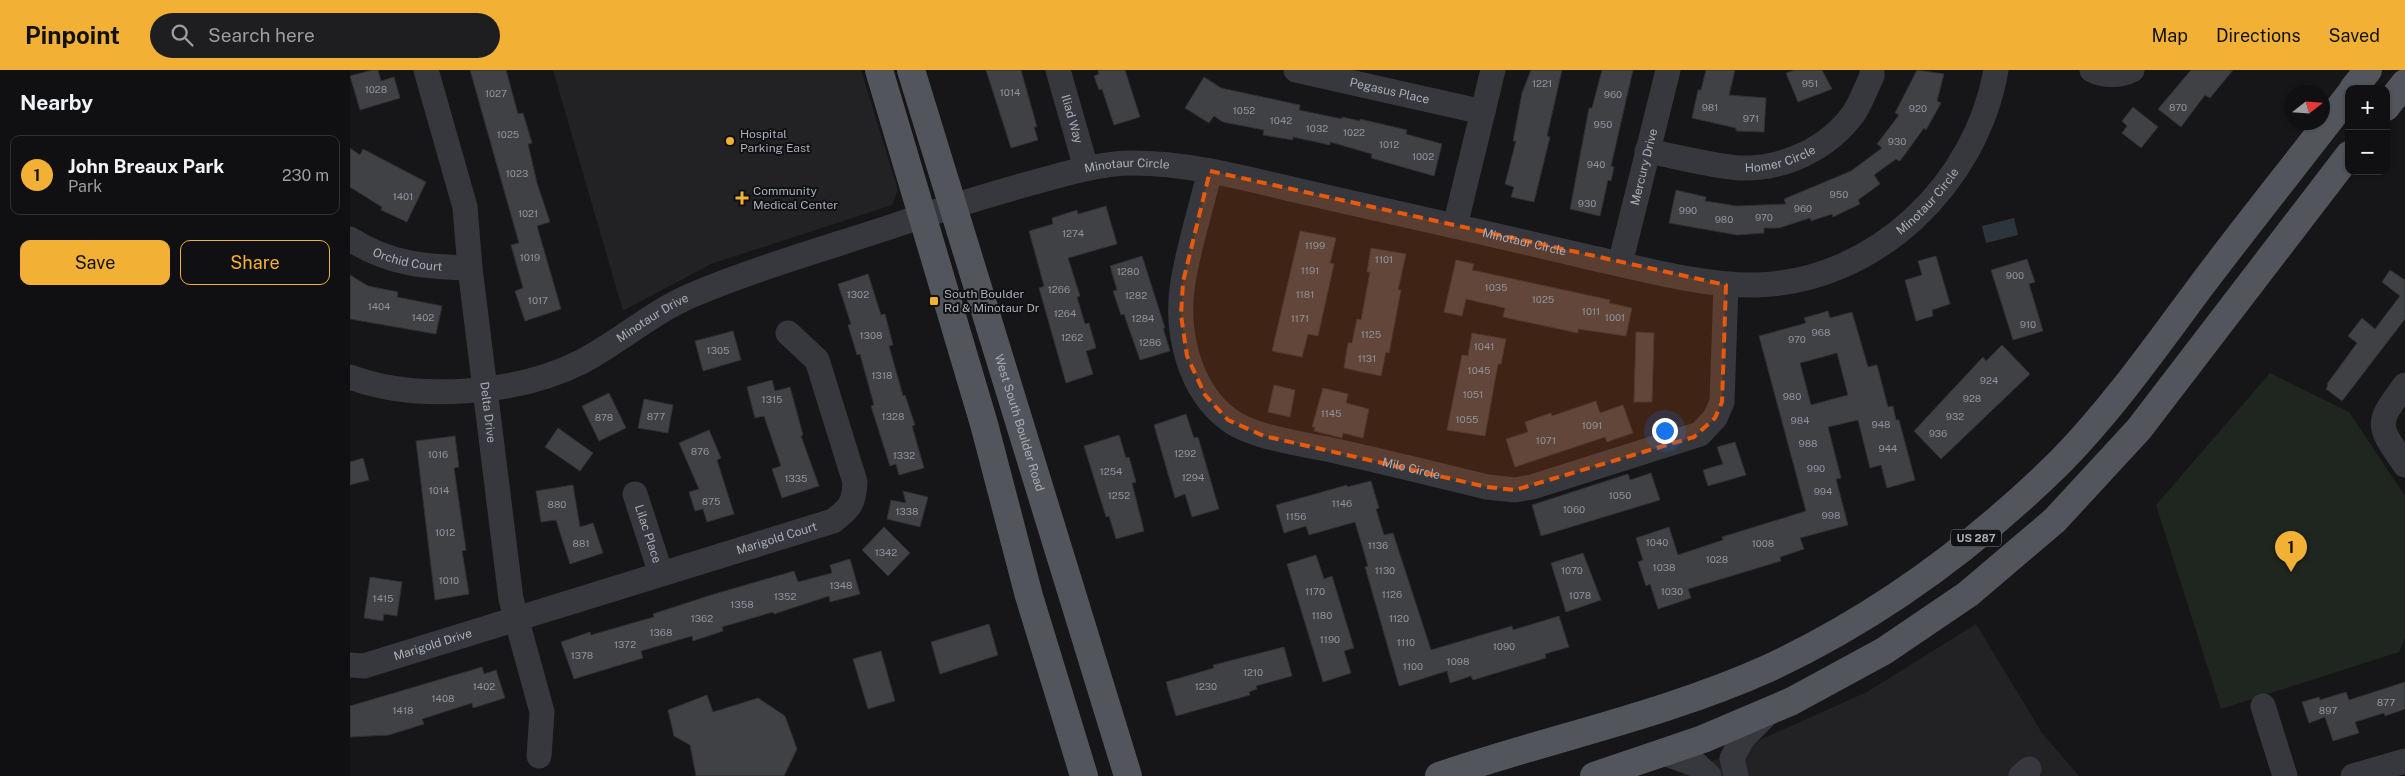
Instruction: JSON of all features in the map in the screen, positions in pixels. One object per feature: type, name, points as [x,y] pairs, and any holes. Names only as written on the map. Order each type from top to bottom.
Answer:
[{"type":"main road","points":[[880,70],[984,424],[1029,596],[1084,776]]},
{"type":"main road","name":"West South Boulder Road","points":[[911,70],[1128,776]]},
{"type":"main road","points":[[2356,85],[2368,70]]},
{"type":"main road","points":[[2390,102],[2405,83]]},
{"type":"main road","name":"US 287","points":[[1439,776],[1734,682],[1800,652],[1896,597],[1939,568],[2025,496],[2084,436],[2156,348],[2345,100]]},
{"type":"main road","name":"US 287","points":[[1594,776],[1664,753],[1770,711],[1884,651],[1968,594],[2055,520],[2139,429],[2345,160]]},
{"type":"street","name":"Delta Drive","points":[[426,70],[465,207],[470,268],[511,599],[542,712],[539,756]]},
{"type":"street","name":"Iliad Way","points":[[1058,70],[1086,168]]},
{"type":"street","name":"Pegasus Place","points":[[1296,70],[1338,81],[1483,112]]},
{"type":"street","points":[[1456,226],[1493,70]]},
{"type":"street","name":"Mercury Drive","points":[[1620,264],[1668,70]]},
{"type":"street","name":"Homer Circle","points":[[1647,151],[1740,168],[1773,166],[1805,155],[1832,136],[1854,113],[1872,76],[1872,70]]},
{"type":"street","name":"Minotaur Circle","points":[[952,205],[1086,168],[1131,163],[1210,171],[1620,264],[1726,284],[1764,284],[1814,276],[1849,263],[1893,238],[1931,203],[1960,165],[1979,128],[1992,92],[1996,70]]},
{"type":"street","points":[[2092,70],[2105,75],[2127,73],[2132,70]]},
{"type":"street","name":"Milo Circle","points":[[1210,171],[1183,282],[1181,315],[1187,356],[1192,372],[1205,395],[1228,420],[1264,436],[1487,487],[1515,490],[1532,487],[1700,434],[1715,418],[1722,402],[1726,284]]},
{"type":"street","name":"Minotaur Drive","points":[[350,377],[408,391],[445,392],[485,388],[543,378],[580,362],[685,298],[750,273],[952,205]]},
{"type":"street","name":"Orchid Court","points":[[350,239],[364,248],[394,260],[426,268],[470,268]]},
{"type":"street","name":"Marigold Court","points":[[516,620],[834,521],[846,511],[854,500],[855,482],[817,360],[788,333]]},
{"type":"street","points":[[2405,385],[2385,412],[2382,422],[2385,436],[2405,465]]},
{"type":"street","name":"Lilac Place","points":[[635,494],[661,574]]},
{"type":"street","name":"Marigold Drive","points":[[350,666],[364,666],[516,620]]},
{"type":"street","points":[[2263,706],[2285,776]]},
{"type":"street","points":[[1736,776],[1732,758],[1742,739],[1770,711]]},
{"type":"street","points":[[1664,753],[1697,765],[1709,776]]},
{"type":"street","points":[[2353,776],[2405,760]]},
{"type":"highlighted area","points":[[1210,171],[1726,285],[1722,402],[1715,418],[1694,437],[1515,490],[1487,487],[1264,436],[1228,420],[1205,395],[1187,356],[1181,315],[1183,282]]},
{"type":"shaded area","name":"Community Medical Center","points":[[553,70],[861,70],[898,190],[892,205],[711,264],[623,311]]},
{"type":"shaded area","points":[[2014,218],[2018,235],[1986,243],[1982,226]]},
{"type":"shaded area","points":[[2270,373],[2349,412],[2405,496],[2405,638],[2399,652],[2221,709],[2156,505]]},
{"type":"shaded area","points":[[1976,624],[2042,733],[2079,776],[1679,776],[1867,692]]},
{"type":"building","points":[[378,70],[381,81],[394,77],[400,98],[360,110],[350,76]]},
{"type":"building","points":[[470,70],[506,70],[518,114],[523,113],[532,143],[528,144],[537,183],[550,222],[537,226],[561,309],[525,321],[515,291],[523,288],[511,245],[519,243]]},
{"type":"building","points":[[986,70],[1021,70],[1037,127],[1034,127],[1038,140],[1011,148]]},
{"type":"building","points":[[1098,70],[1125,70],[1140,117],[1114,125],[1102,89],[1099,90],[1094,76],[1099,74]]},
{"type":"building","points":[[1531,70],[1562,70],[1547,136],[1550,137],[1534,202],[1511,197],[1514,187],[1505,184],[1516,141],[1513,141],[1522,93]]},
{"type":"building","points":[[1602,70],[1633,70],[1611,166],[1614,167],[1611,181],[1608,180],[1600,216],[1570,209],[1589,108],[1592,108]]},
{"type":"building","points":[[1706,70],[1735,70],[1729,95],[1766,98],[1764,132],[1736,131],[1736,128],[1692,118],[1698,90],[1701,90]]},
{"type":"building","points":[[1795,70],[1822,70],[1832,89],[1798,102],[1786,73]]},
{"type":"building","points":[[1917,70],[1944,74],[1937,101],[1941,103],[1926,130],[1924,128],[1900,161],[1896,159],[1874,175],[1880,184],[1858,200],[1860,204],[1833,217],[1832,214],[1811,221],[1810,218],[1779,228],[1764,228],[1764,233],[1737,235],[1669,223],[1676,190],[1706,197],[1705,201],[1737,206],[1786,204],[1784,199],[1851,171],[1882,148],[1877,144],[1899,115],[1895,113]]},
{"type":"building","points":[[2191,70],[2233,70],[2210,98],[2205,95],[2181,127],[2158,109]]},
{"type":"building","points":[[1204,77],[1221,88],[1300,105],[1299,110],[1342,119],[1342,117],[1360,121],[1360,119],[1407,130],[1406,134],[1442,144],[1434,176],[1371,158],[1372,154],[1330,142],[1330,145],[1293,137],[1293,140],[1263,135],[1264,130],[1223,122],[1214,116],[1209,123],[1185,108]]},
{"type":"building","points":[[2133,107],[2158,127],[2141,148],[2122,133],[2127,126],[2122,121]]},
{"type":"building","points":[[350,148],[360,155],[363,149],[426,182],[407,222],[381,210],[382,207],[350,187]]},
{"type":"building","points":[[1106,206],[1117,244],[1068,258],[1080,296],[1077,297],[1085,324],[1089,323],[1096,348],[1086,351],[1093,374],[1066,383],[1039,288],[1044,286],[1029,231],[1053,224],[1052,218],[1077,210],[1078,214]]},
{"type":"building","points":[[1300,231],[1336,238],[1330,263],[1334,264],[1318,336],[1308,334],[1302,357],[1272,351]]},
{"type":"building","points":[[1371,248],[1406,254],[1398,290],[1401,290],[1389,353],[1386,352],[1381,376],[1344,368],[1348,343],[1352,343],[1357,319],[1361,320],[1370,272],[1367,272]]},
{"type":"building","points":[[1142,256],[1165,328],[1163,328],[1170,351],[1140,360],[1124,314],[1121,315],[1113,291],[1117,290],[1110,266]]},
{"type":"building","points":[[1936,256],[1950,304],[1932,310],[1933,316],[1916,321],[1905,280],[1922,275],[1918,261]]},
{"type":"building","points":[[2027,259],[2035,282],[2029,284],[2043,331],[2013,340],[1991,270]]},
{"type":"building","points":[[1456,260],[1474,264],[1472,270],[1610,300],[1609,303],[1632,308],[1626,336],[1578,329],[1578,333],[1503,317],[1505,308],[1466,299],[1462,316],[1444,312]]},
{"type":"building","points":[[2390,270],[2405,280],[2405,319],[2342,401],[2326,389],[2327,384],[2357,343],[2348,336],[2362,318],[2375,329],[2400,296],[2382,282]]},
{"type":"building","points":[[868,274],[881,315],[885,314],[893,345],[889,346],[903,396],[905,395],[915,425],[912,426],[924,468],[899,475],[896,464],[890,466],[871,406],[874,405],[860,354],[857,355],[848,325],[851,324],[838,284]]},
{"type":"building","points":[[350,275],[368,286],[398,292],[397,297],[442,306],[436,334],[350,319]]},
{"type":"building","points":[[1828,311],[1830,318],[1852,312],[1868,367],[1877,365],[1888,407],[1893,406],[1896,420],[1899,420],[1915,480],[1887,488],[1881,465],[1870,468],[1858,420],[1828,427],[1841,478],[1836,479],[1848,525],[1800,538],[1804,549],[1780,557],[1781,561],[1688,589],[1691,598],[1658,609],[1650,584],[1646,586],[1638,562],[1643,560],[1636,538],[1669,527],[1678,555],[1723,540],[1722,537],[1806,511],[1759,336],[1806,323],[1804,318]],"holes":[[[1837,353],[1848,395],[1811,405],[1800,363]]]},
{"type":"building","points":[[733,331],[741,360],[703,371],[695,341]]},
{"type":"building","points":[[1636,332],[1654,333],[1652,402],[1634,402]]},
{"type":"building","points":[[1472,333],[1506,339],[1501,364],[1498,364],[1485,436],[1447,430],[1462,355],[1468,356]]},
{"type":"building","points":[[2002,345],[2030,374],[1941,459],[1914,431],[1983,357],[1986,361]]},
{"type":"building","points":[[772,380],[775,391],[790,387],[803,435],[801,436],[819,486],[782,498],[772,469],[781,466],[764,416],[755,418],[747,387]]},
{"type":"building","points":[[1274,385],[1295,390],[1290,417],[1268,412]]},
{"type":"building","points":[[1323,388],[1348,394],[1346,403],[1369,409],[1363,438],[1343,433],[1342,438],[1314,431],[1315,427],[1312,427]]},
{"type":"building","points":[[609,393],[626,428],[599,441],[582,406]]},
{"type":"building","points":[[644,399],[673,405],[668,433],[638,428]]},
{"type":"building","points":[[1596,401],[1600,413],[1623,405],[1633,433],[1607,442],[1605,437],[1515,467],[1506,439],[1528,432],[1525,422],[1551,413],[1552,416]]},
{"type":"building","points":[[1186,414],[1194,438],[1198,437],[1219,509],[1192,517],[1185,494],[1175,498],[1154,425]]},
{"type":"building","points":[[558,428],[593,453],[580,471],[545,447]]},
{"type":"building","points":[[709,430],[721,458],[717,460],[734,514],[707,522],[703,509],[695,511],[689,492],[699,489],[679,443]]},
{"type":"building","points":[[1119,435],[1126,458],[1129,457],[1136,482],[1132,483],[1144,531],[1116,539],[1109,516],[1106,517],[1084,446]]},
{"type":"building","points":[[455,436],[459,467],[454,468],[466,550],[462,551],[469,594],[435,600],[416,441]]},
{"type":"building","points":[[1735,442],[1746,475],[1708,486],[1703,470],[1723,464],[1717,447]]},
{"type":"building","points":[[363,458],[369,480],[350,485],[350,462]]},
{"type":"building","points":[[1651,473],[1660,500],[1541,536],[1532,505],[1628,474],[1630,480]]},
{"type":"building","points":[[1371,481],[1379,508],[1376,509],[1384,535],[1393,533],[1431,650],[1512,626],[1513,630],[1559,616],[1569,647],[1545,654],[1546,658],[1473,680],[1471,676],[1450,683],[1447,671],[1399,686],[1365,567],[1368,566],[1355,522],[1309,535],[1306,526],[1284,533],[1276,505],[1347,485],[1347,487]]},
{"type":"building","points":[[573,485],[580,527],[593,523],[603,553],[570,564],[556,520],[541,522],[536,491]]},
{"type":"building","points":[[903,491],[928,497],[920,527],[887,519],[891,500],[906,503]]},
{"type":"building","points":[[884,527],[910,553],[888,576],[862,550]]},
{"type":"building","points":[[1583,553],[1601,600],[1566,612],[1551,563]]},
{"type":"building","points":[[1316,555],[1324,579],[1332,576],[1354,648],[1344,651],[1351,673],[1323,682],[1287,564]]},
{"type":"building","points":[[850,559],[860,594],[830,602],[829,596],[774,614],[773,612],[722,627],[723,631],[693,641],[692,636],[641,651],[643,658],[574,679],[561,642],[590,632],[591,635],[654,617],[653,614],[794,571],[798,582],[832,573],[830,565]]},
{"type":"building","points":[[370,577],[402,582],[397,616],[384,614],[383,621],[364,618]]},
{"type":"building","points":[[989,624],[998,655],[940,674],[931,642]]},
{"type":"building","points":[[1284,647],[1292,676],[1256,686],[1257,689],[1249,692],[1250,695],[1176,716],[1166,682],[1214,668],[1213,665]]},
{"type":"building","points":[[881,651],[895,701],[868,709],[853,659]]},
{"type":"building","points":[[482,667],[484,674],[496,670],[505,698],[473,708],[472,703],[422,719],[424,724],[389,735],[350,737],[350,706]]},
{"type":"building","points":[[2405,682],[2405,709],[2385,716],[2384,713],[2355,722],[2359,733],[2333,741],[2325,717],[2309,723],[2302,702],[2319,697],[2320,700],[2346,692],[2349,700]]},
{"type":"building","points":[[707,695],[713,712],[758,698],[785,716],[797,749],[784,776],[696,776],[690,745],[674,736],[668,710]]},
{"type":"place","name":"Hospital Parking East","points":[[730,141]]},
{"type":"place","name":"Community Medical Center","points":[[742,198]]},
{"type":"place","name":"South Boulder Rd & Minotaur Dr","points":[[934,301]]},
{"type":"place","name":"John Breaux Park","points":[[2291,572]]}]
